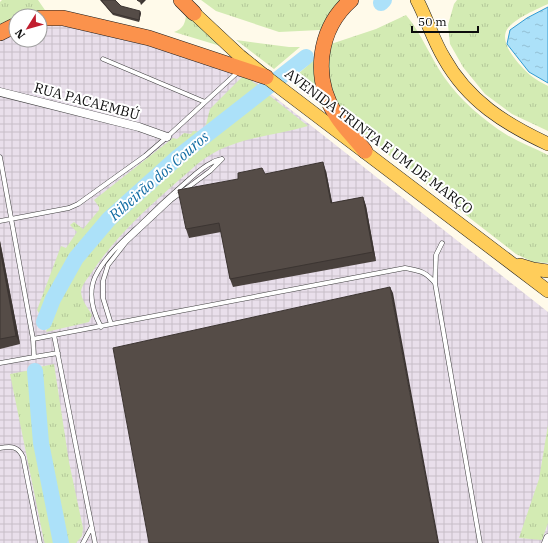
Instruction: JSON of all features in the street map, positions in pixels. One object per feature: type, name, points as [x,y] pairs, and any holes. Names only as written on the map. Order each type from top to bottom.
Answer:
[{"type":"highway","points":[[181,0],[194,13]]},
{"type":"highway","points":[[350,0],[336,15],[324,41],[321,72],[323,87],[336,115],[365,151]]},
{"type":"highway","points":[[48,18],[63,18],[149,38],[268,78]]},
{"type":"main road","points":[[417,0],[444,58],[462,84],[478,101],[499,118],[548,144]]},
{"type":"main road","name":"AVENIDA TRINTA E UM DE MARÇO","points":[[194,13],[240,56],[268,78],[548,291]]},
{"type":"main road","points":[[512,263],[533,270],[548,271]]},
{"type":"street","name":"RUA PACAEMBÚ","points":[[0,92],[139,127],[167,137]]},
{"type":"street","points":[[546,543],[548,538]]},
{"type":"lane","points":[[103,59],[205,102]]},
{"type":"lane","points":[[0,221],[69,208],[78,204],[144,156],[167,137],[242,68]]},
{"type":"lane","points":[[0,157],[33,339],[34,358]]},
{"type":"lane","points":[[101,327],[92,303],[92,291],[95,277],[103,264],[120,243],[172,194],[206,166],[214,161],[222,159],[210,171],[171,200],[137,231],[126,242],[108,265],[103,281],[103,298],[111,324]]},
{"type":"lane","points":[[442,243],[436,255],[435,283],[480,543]]},
{"type":"lane","points":[[33,339],[405,268],[422,271],[435,283]]},
{"type":"lane","points":[[54,335],[95,543]]},
{"type":"lane","points":[[0,363],[58,353]]},
{"type":"lane","points":[[0,448],[11,446],[14,447],[20,451],[24,457],[40,543]]},
{"type":"lane","points":[[83,543],[92,528]]},
{"type":"shaded area","points":[[66,25],[107,33],[248,76],[548,312],[548,543],[0,543],[0,41],[8,37],[8,48],[48,48],[48,26]]},
{"type":"green space","points":[[2,0],[38,0],[44,8],[8,8],[8,20],[0,25],[0,2]]},
{"type":"green space","points":[[201,0],[341,0],[320,30],[279,32],[216,11]]},
{"type":"green space","points":[[457,0],[548,0],[548,4],[527,14],[512,24],[505,34],[505,40],[511,53],[525,71],[548,86],[548,131],[512,114],[485,94],[463,67],[450,44],[448,25],[454,4]]},
{"type":"green space","points":[[186,13],[227,48],[174,32],[180,29],[183,25]]},
{"type":"green space","points":[[406,15],[417,30],[444,77],[465,102],[489,123],[507,135],[548,155],[548,263],[533,262],[516,254],[360,133],[341,113],[330,94],[328,45],[376,29]]},
{"type":"green space","points":[[236,40],[289,47],[300,47],[274,69]]},
{"type":"green space","points":[[315,59],[326,110],[290,81]]},
{"type":"green space","points":[[242,77],[248,78],[261,88],[179,153],[108,216],[72,257],[50,297],[42,318],[37,310],[61,246],[66,248],[77,232],[70,225],[74,222],[83,229],[99,210],[99,207],[94,200],[173,138],[177,139],[184,133],[191,134],[193,131],[204,132],[210,109]]},
{"type":"green space","points":[[265,92],[308,126],[231,145],[219,150],[200,162],[131,224],[99,261],[86,280],[81,291],[83,301],[92,315],[89,322],[46,332],[57,299],[79,259],[113,219],[183,158]]},
{"type":"green space","points":[[54,364],[69,462],[83,528],[82,536],[76,543],[67,543],[46,444],[39,367]]},
{"type":"green space","points":[[31,370],[38,444],[58,543],[45,543],[44,541],[10,374]]},
{"type":"green space","points":[[548,425],[548,523],[542,540],[519,538],[539,479]]},
{"type":"water","points":[[548,7],[548,83],[529,72],[507,44],[510,30],[527,18]]},
{"type":"building","points":[[101,0],[115,0],[121,6],[140,11],[139,20],[112,13]]},
{"type":"building","points":[[323,162],[331,203],[363,197],[373,252],[230,279],[219,223],[186,229],[178,190],[238,179],[238,173],[262,168],[265,174]]},
{"type":"building","points":[[0,249],[16,336],[0,339]]},
{"type":"building","points":[[390,287],[438,543],[149,543],[113,348]]},
{"type":"waterway","name":"Ribeirão dos Couros","points":[[381,3],[384,0]]},
{"type":"waterway","name":"Ribeirão dos Couros","points":[[44,322],[53,299],[76,258],[109,219],[178,157],[306,57]]},
{"type":"waterway","name":"Ribeirão dos Couros","points":[[35,371],[41,443],[61,543]]}]
